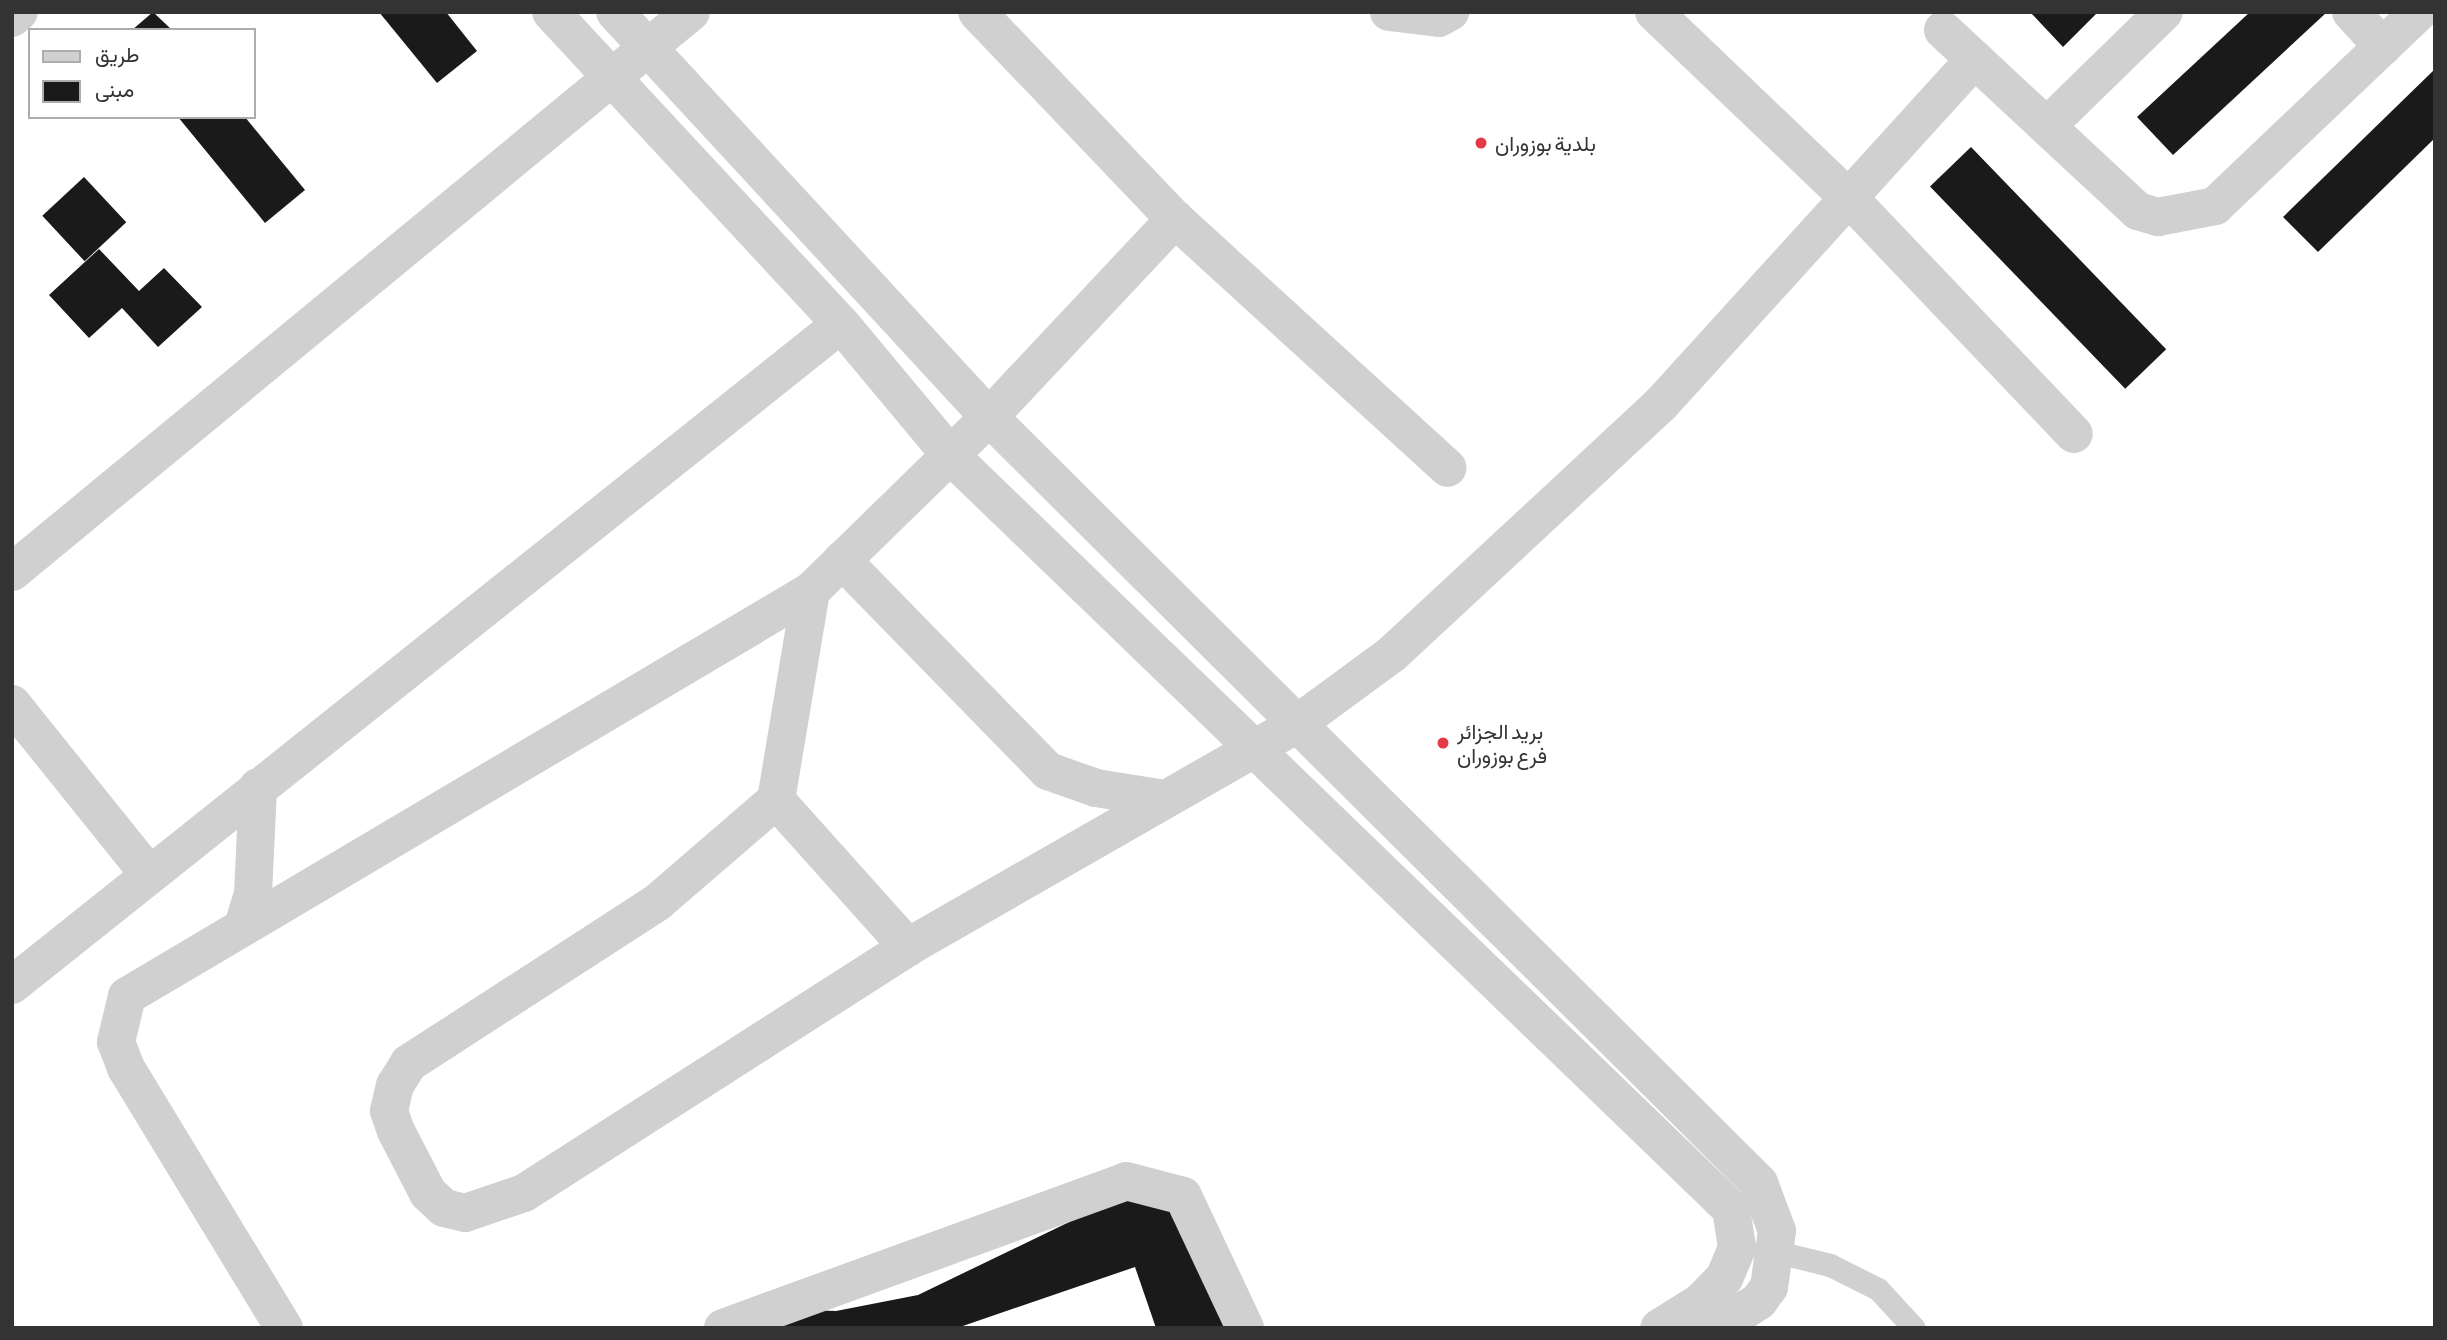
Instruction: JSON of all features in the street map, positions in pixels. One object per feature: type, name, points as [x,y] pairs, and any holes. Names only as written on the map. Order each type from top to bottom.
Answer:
[{"type":"street","points":[[12,18],[19,12]]},
{"type":"street","points":[[551,12],[841,324],[950,455],[1250,750],[1731,1209],[1737,1248],[1724,1278],[1701,1303],[1659,1328]]},
{"type":"street","points":[[615,12],[989,417],[1225,658],[1759,1183],[1773,1210],[1776,1250],[1759,1301],[1717,1328]]},
{"type":"street","points":[[12,572],[614,80],[691,12]]},
{"type":"street","points":[[976,12],[1175,219],[1448,468]]},
{"type":"street","points":[[1389,12],[1439,18],[1450,12]]},
{"type":"street","points":[[1654,12],[1851,200],[2074,434]]},
{"type":"street","points":[[2047,126],[2165,12]]},
{"type":"street","points":[[2351,12],[2383,47]]},
{"type":"street","points":[[1943,18],[1975,59],[2138,211],[2185,215],[2215,206],[2419,12]]},
{"type":"street","points":[[811,591],[776,800],[659,902],[410,1063],[389,1111],[428,1193],[444,1208],[465,1213],[501,1205],[908,947],[1294,726],[1392,654],[1661,404],[1851,200],[1975,59]]},
{"type":"street","points":[[284,1328],[116,1042],[127,996],[244,923],[541,756],[811,591],[989,417],[1175,219]]},
{"type":"street","points":[[12,985],[148,873],[841,324]]},
{"type":"street","points":[[842,560],[1048,771],[1096,788],[1165,799]]},
{"type":"street","points":[[1194,693],[1225,658]]},
{"type":"street","points":[[12,704],[148,873]]},
{"type":"street","points":[[244,923],[253,894],[258,787]]},
{"type":"street","points":[[776,800],[908,947]]},
{"type":"street","points":[[723,1328],[1126,1181],[1183,1196],[1245,1328]]},
{"type":"lane","points":[[1737,1248],[1776,1250],[1830,1265],[1878,1289],[1914,1328]]},
{"type":"building","points":[[153,12],[170,28],[134,28]]},
{"type":"building","points":[[379,12],[446,12],[477,51],[437,83]]},
{"type":"building","points":[[2030,12],[2098,12],[2063,47]]},
{"type":"building","points":[[2250,12],[2327,12],[2173,155],[2137,117]]},
{"type":"building","points":[[2435,69],[2435,138],[2318,252],[2283,217]]},
{"type":"building","points":[[180,119],[247,119],[305,190],[265,223]]},
{"type":"building","points":[[1971,147],[2166,349],[2125,389],[1930,187]]},
{"type":"building","points":[[84,177],[126,222],[85,261],[42,216]]},
{"type":"building","points":[[99,249],[139,291],[164,268],[202,307],[158,347],[122,308],[89,338],[49,295]]},
{"type":"building","points":[[1123,1196],[1183,1196],[1236,1328],[1156,1328],[1135,1267],[957,1328],[758,1328],[776,1309],[836,1311],[918,1295]]},
{"type":"place","name":"بلدية بوزوران","points":[[1481,143]]},
{"type":"place","name":"بريد الجزائر فرع بوزوران","points":[[1443,743]]}]
